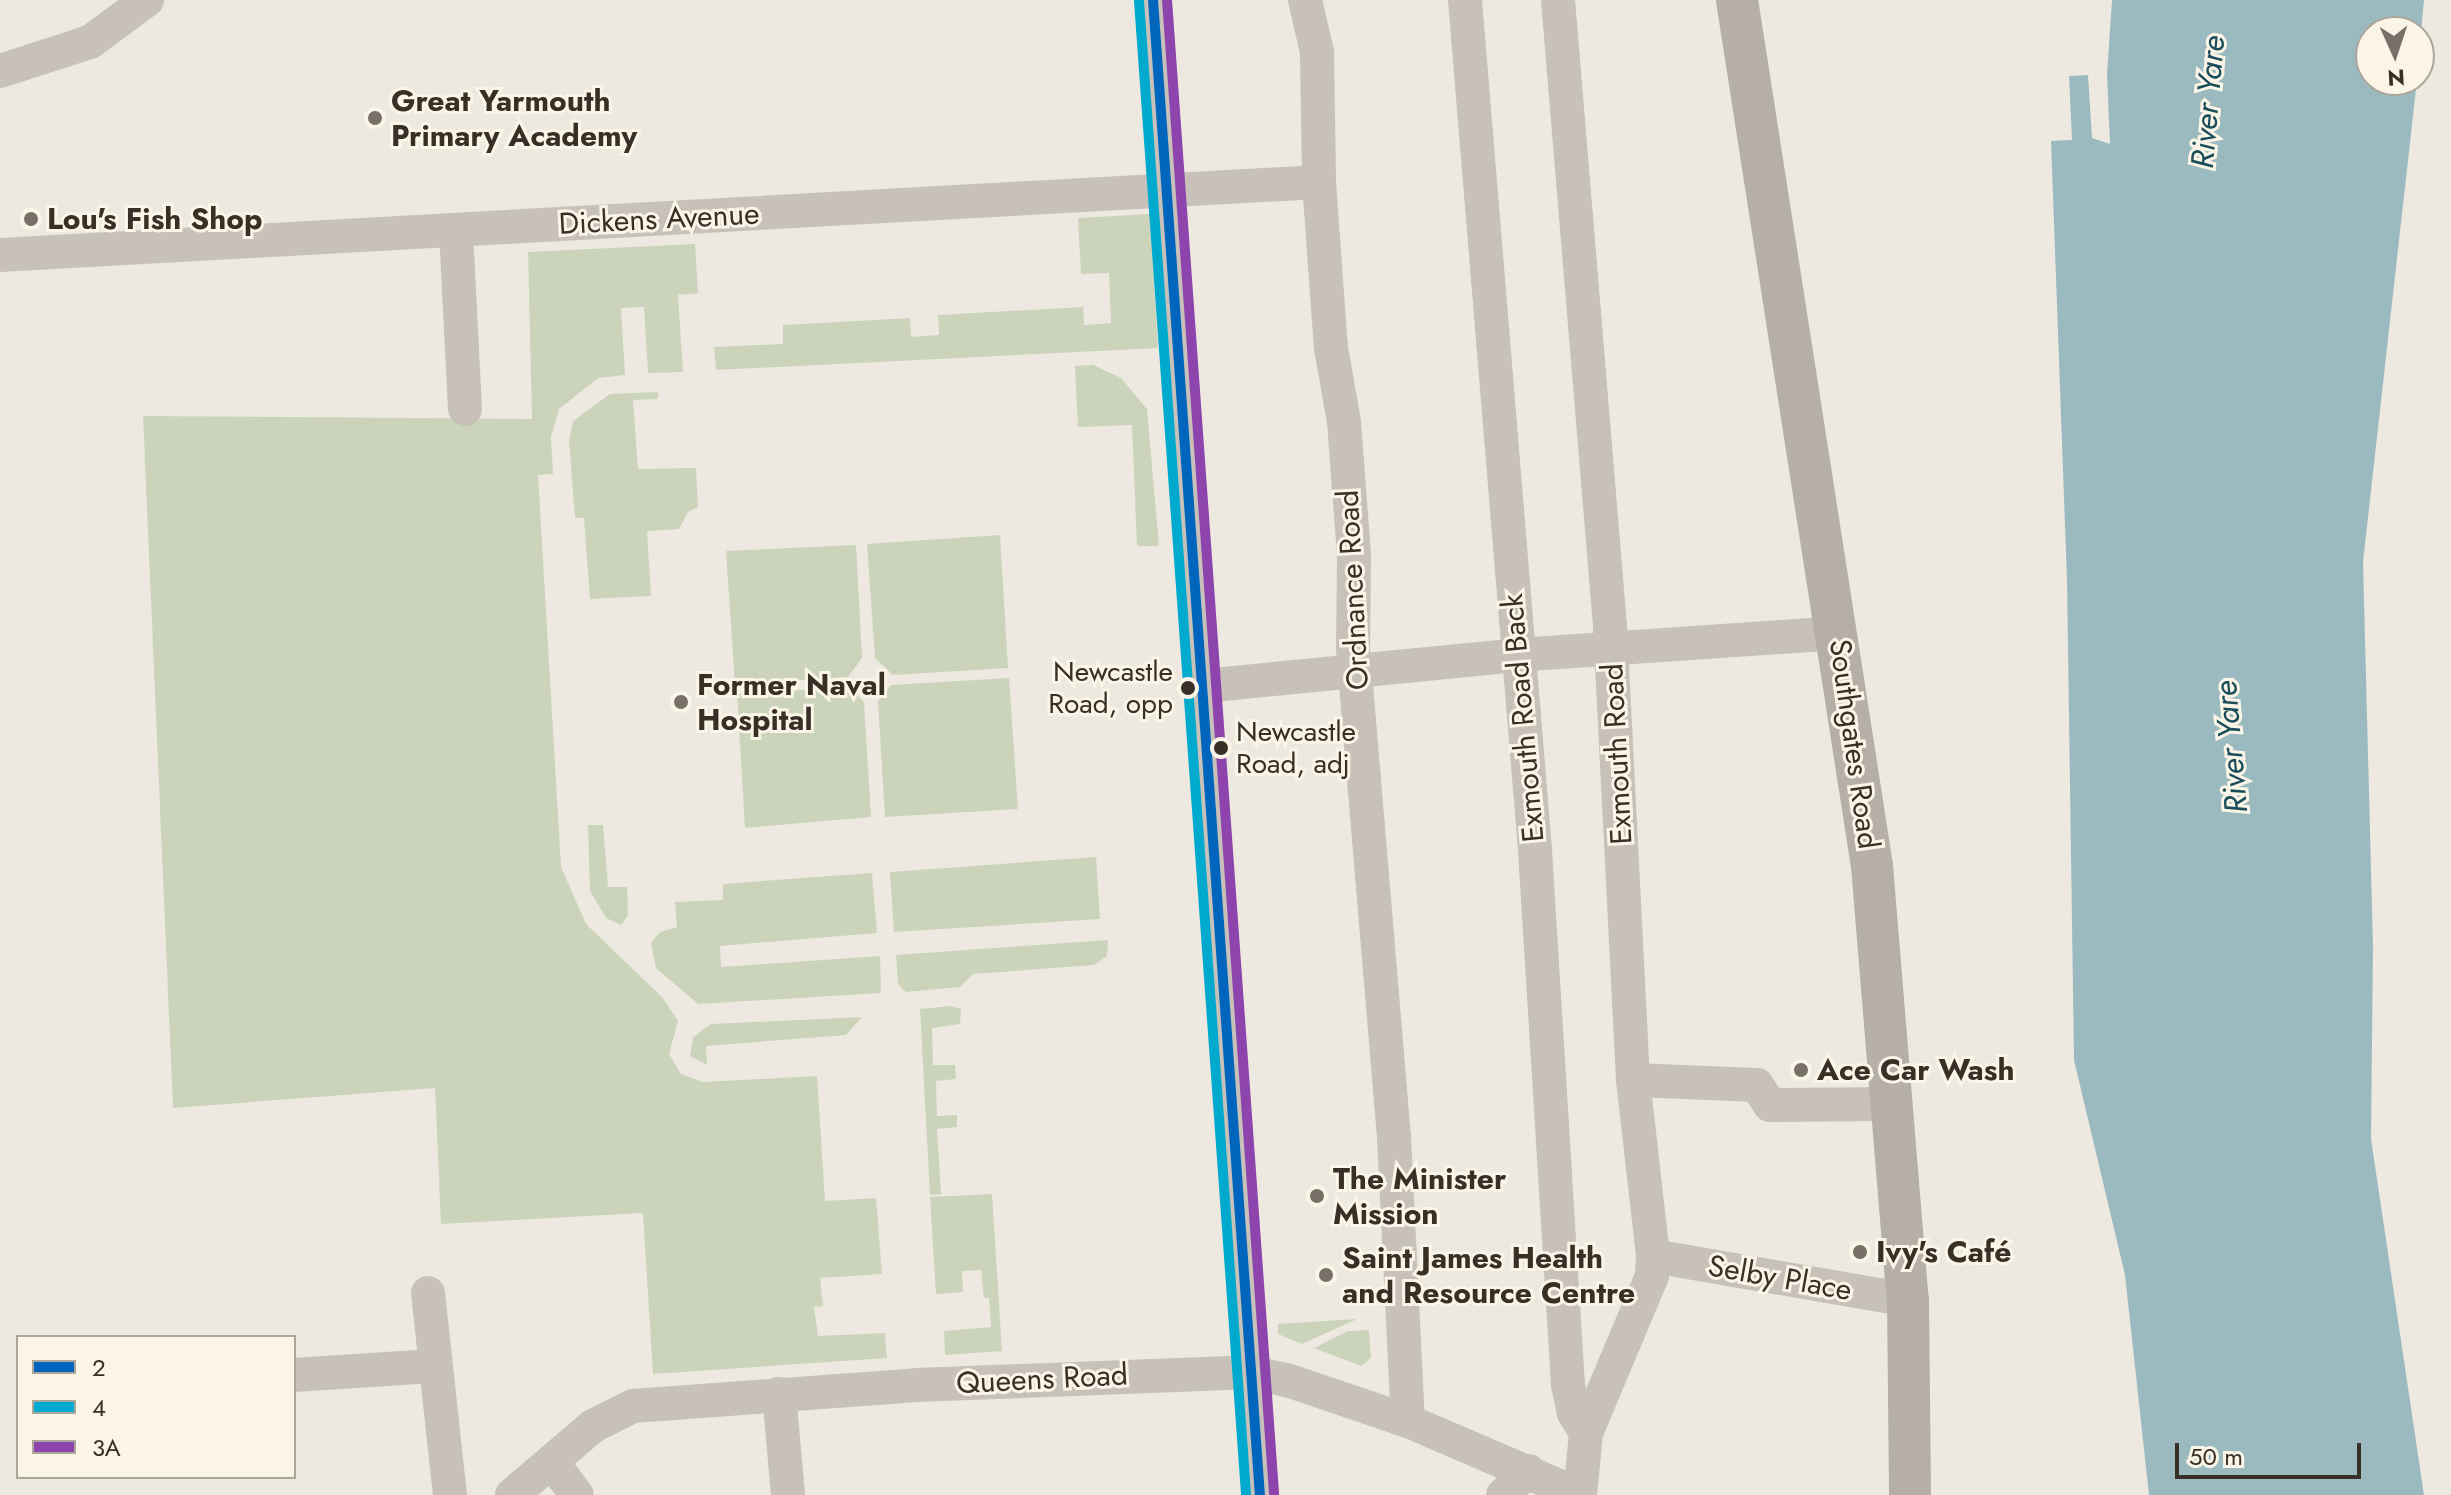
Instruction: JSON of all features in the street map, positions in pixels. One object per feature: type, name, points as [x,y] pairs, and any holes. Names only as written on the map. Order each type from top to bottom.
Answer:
[{"type":"main road","name":"Southgates Road","points":[[1737,0],[1839,633],[1872,866],[1908,1300],[1910,1495]]},
{"type":"street","points":[[0,71],[90,42],[147,0]]},
{"type":"street","points":[[1153,0],[1203,686],[1248,1372],[1257,1415],[1260,1495]]},
{"type":"street","name":"Ordnance Road","points":[[1305,0],[1317,52],[1319,182],[1354,555],[1355,674],[1394,1137],[1408,1421]]},
{"type":"street","name":"Exmouth Road Back","points":[[1465,0],[1535,850],[1568,1385],[1574,1413],[1586,1433]]},
{"type":"street","name":"Exmouth Road","points":[[1558,0],[1611,649],[1633,1080],[1653,1256],[1652,1276],[1586,1433],[1580,1495]]},
{"type":"street","name":"Dickens Avenue","points":[[0,255],[1168,193],[1319,182]]},
{"type":"street","points":[[456,231],[465,409]]},
{"type":"street","points":[[1203,686],[1355,674],[1517,655],[1839,633]]},
{"type":"street","points":[[1633,1080],[1757,1085],[1770,1105],[1893,1104]]},
{"type":"street","name":"Selby Place","points":[[1653,1256],[1908,1300]]},
{"type":"street","points":[[428,1293],[433,1366],[450,1495]]},
{"type":"street","points":[[296,1375],[433,1366]]},
{"type":"street","name":"Queens Road","points":[[512,1495],[593,1426],[624,1409],[779,1394],[1248,1372],[1287,1380],[1408,1421],[1580,1495]]},
{"type":"street","points":[[779,1394],[788,1495]]},
{"type":"street","points":[[552,1462],[577,1495]]},
{"type":"street","points":[[1503,1495],[1528,1471]]},
{"type":"green space","points":[[1150,214],[1158,348],[716,370],[714,347],[783,344],[783,325],[910,318],[911,337],[939,335],[938,315],[1083,307],[1084,325],[1111,323],[1109,273],[1081,274],[1078,218]]},
{"type":"green space","points":[[695,244],[698,293],[678,295],[683,372],[648,373],[644,307],[621,308],[625,375],[598,378],[559,409],[551,437],[553,474],[538,475],[561,867],[586,924],[662,997],[678,1021],[669,1054],[681,1074],[703,1082],[817,1076],[825,1201],[876,1198],[882,1274],[820,1278],[823,1306],[814,1307],[818,1336],[885,1333],[887,1358],[653,1374],[643,1213],[441,1224],[435,1088],[173,1108],[143,416],[532,419],[528,252]]},
{"type":"green space","points":[[1093,365],[1121,378],[1147,409],[1159,546],[1137,546],[1132,425],[1078,427],[1075,366]]},
{"type":"green space","points":[[658,392],[658,399],[633,400],[638,469],[696,468],[698,507],[688,512],[679,529],[647,531],[651,596],[590,599],[584,518],[575,518],[569,441],[573,421],[610,394]]},
{"type":"green space","points":[[1000,535],[1008,668],[893,675],[875,658],[867,544]]},
{"type":"green space","points":[[856,545],[862,658],[848,677],[735,684],[726,551]]},
{"type":"green space","points":[[1009,678],[1018,809],[885,817],[878,701],[891,685]]},
{"type":"green space","points":[[849,687],[864,702],[871,817],[745,828],[737,694]]},
{"type":"green space","points":[[588,825],[603,825],[608,887],[627,887],[628,915],[621,925],[606,918],[590,891]]},
{"type":"green space","points":[[1096,857],[1100,919],[894,932],[890,872]]},
{"type":"green space","points":[[872,873],[877,933],[720,946],[721,967],[880,956],[881,993],[698,1004],[656,968],[651,943],[660,932],[677,927],[675,902],[723,900],[723,884]]},
{"type":"green space","points":[[1108,940],[1107,956],[1094,965],[973,974],[960,987],[906,992],[898,984],[896,955]]},
{"type":"green space","points":[[951,1006],[961,1009],[960,1024],[932,1028],[933,1065],[955,1065],[956,1079],[936,1081],[937,1116],[957,1115],[957,1127],[937,1129],[941,1194],[930,1195],[920,1009]]},
{"type":"green space","points":[[862,1017],[846,1035],[706,1046],[707,1065],[690,1056],[693,1037],[711,1024]]},
{"type":"green space","points":[[992,1194],[1002,1351],[945,1355],[944,1331],[991,1327],[989,1298],[984,1298],[981,1270],[962,1271],[963,1292],[936,1294],[930,1197]]},
{"type":"green space","points":[[1357,1319],[1302,1344],[1278,1334],[1278,1324]]},
{"type":"green space","points":[[1369,1330],[1371,1358],[1361,1366],[1314,1348],[1348,1331]]},
{"type":"water","name":"River Yare","points":[[2112,0],[2424,0],[2423,16],[2355,16],[2355,96],[2415,96],[2363,562],[2373,946],[2371,1139],[2424,1495],[2149,1495],[2125,1275],[2074,1060],[2067,580],[2051,141],[2072,140],[2069,76],[2088,75],[2092,138],[2110,144],[2107,75]]},
{"type":"transit line","name":"2","points":[[1153,0],[1260,1495]]},
{"type":"transit line","name":"3A","points":[[1167,0],[1274,1494]]},
{"type":"transit line","name":"4","points":[[1139,1],[1246,1495]]},
{"type":"place","name":"Great Yarmouth Primary Academy","points":[[375,118]]},
{"type":"place","name":"Lou's Fish Shop","points":[[31,219]]},
{"type":"place","name":"Newcastle Road, opp","points":[[1188,688]]},
{"type":"place","name":"Former Naval Hospital","points":[[681,702]]},
{"type":"place","name":"Newcastle Road, adj","points":[[1221,748]]},
{"type":"place","name":"Ace Car Wash","points":[[1801,1070]]},
{"type":"place","name":"The Minister Mission","points":[[1317,1196]]},
{"type":"place","name":"Ivy's Café","points":[[1860,1252]]},
{"type":"place","name":"Saint James Health and Resource Centre","points":[[1326,1275]]}]
